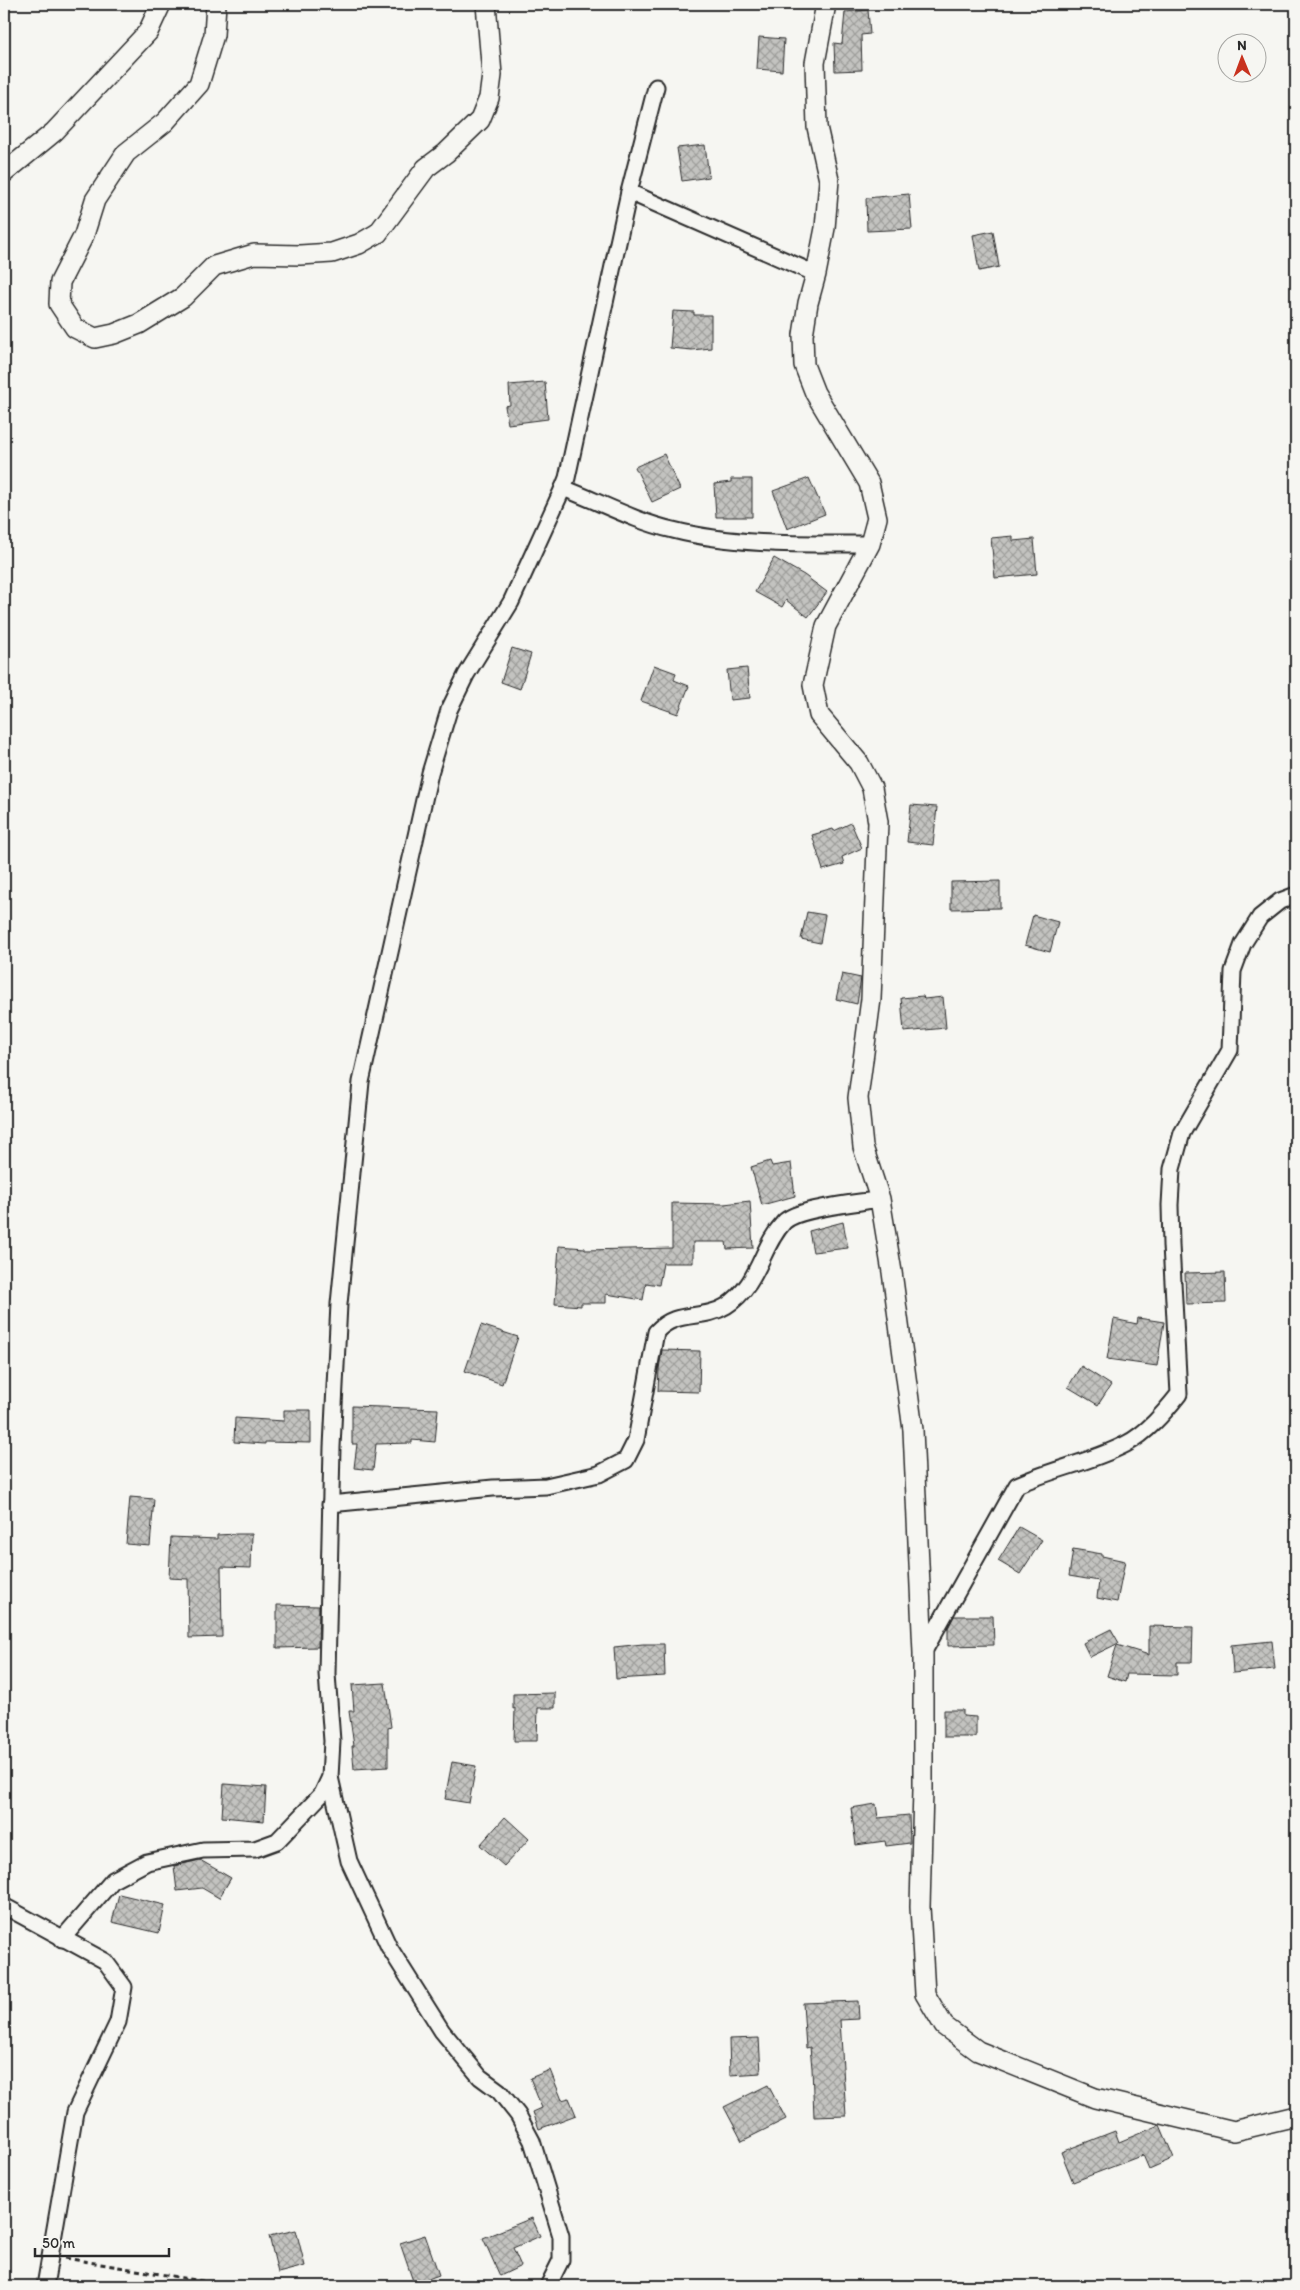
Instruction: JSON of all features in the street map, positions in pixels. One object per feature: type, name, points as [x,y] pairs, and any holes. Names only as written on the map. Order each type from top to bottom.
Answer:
[{"type":"street","points":[[4,172],[54,132],[148,32],[161,4]]},
{"type":"street","points":[[216,4],[214,34],[198,84],[164,122],[126,154],[94,200],[84,235],[60,282],[59,304],[75,328],[95,338],[114,334],[139,324],[183,297],[214,266],[254,254],[300,255],[332,253],[360,244],[378,234],[426,168],[446,153],[480,120],[489,98],[492,75],[486,4]]},
{"type":"street","points":[[826,4],[816,63],[816,118],[829,180],[825,228],[808,303],[803,335],[804,364],[815,394],[869,483],[877,518],[870,544],[826,626],[813,685],[819,715],[859,763],[872,788],[878,822],[871,998],[858,1098],[863,1147],[880,1199],[892,1272],[913,1430],[923,1653],[923,1789],[920,1907],[925,1994],[944,2026],[978,2051],[1095,2098],[1234,2131],[1296,2116]]},
{"type":"street","points":[[548,2286],[561,2260],[561,2236],[532,2141],[518,2115],[499,2091],[480,2077],[442,2031],[389,1947],[349,1861],[330,1778],[332,1742],[327,1674],[330,1504],[339,1304],[361,1082],[430,773],[448,710],[466,675],[511,602],[567,478],[629,192],[656,87]]},
{"type":"street","points":[[629,192],[816,274]]},
{"type":"street","points":[[563,488],[632,517],[674,531],[735,540],[808,544],[870,544]]},
{"type":"street","points":[[923,1653],[1018,1485],[1044,1473],[1061,1469],[1126,1444],[1160,1417],[1179,1394],[1170,1245],[1172,1169],[1182,1133],[1230,1050],[1233,971],[1243,944],[1260,916],[1280,901],[1296,895]]},
{"type":"street","points":[[330,1504],[493,1488],[546,1486],[599,1474],[626,1460],[636,1440],[656,1332],[664,1322],[680,1317],[708,1313],[726,1306],[752,1281],[784,1221],[804,1212],[880,1199]]},
{"type":"street","points":[[62,1939],[113,1880],[147,1862],[203,1850],[254,1849],[277,1841],[322,1794],[330,1778]]},
{"type":"street","points":[[4,1906],[105,1962],[124,1987],[118,2022],[75,2112],[45,2286]]},
{"type":"path","points":[[49,2256],[231,2286]]},
{"type":"building","points":[[868,10],[870,34],[861,35],[862,70],[835,71],[834,43],[842,44],[845,12]]},
{"type":"building","points":[[759,37],[784,39],[782,71],[757,69]]},
{"type":"building","points":[[705,145],[709,177],[682,181],[677,148]]},
{"type":"building","points":[[909,194],[912,229],[867,231],[866,198]]},
{"type":"building","points":[[993,231],[999,267],[979,271],[973,235]]},
{"type":"building","points":[[673,311],[694,312],[694,315],[711,315],[711,348],[692,350],[670,348]]},
{"type":"building","points":[[545,382],[548,419],[508,424],[505,406],[510,405],[509,385]]},
{"type":"building","points":[[664,454],[680,489],[652,502],[635,467]]},
{"type":"building","points":[[809,478],[825,514],[787,529],[773,491]]},
{"type":"building","points":[[731,479],[752,479],[752,517],[716,517],[714,484],[731,482]]},
{"type":"building","points":[[1013,536],[1013,541],[1034,539],[1037,574],[995,578],[991,538]]},
{"type":"building","points":[[774,558],[804,575],[827,592],[808,617],[786,600],[782,607],[755,592]]},
{"type":"building","points":[[512,648],[531,654],[520,689],[501,682]]},
{"type":"building","points":[[654,665],[676,673],[674,680],[689,686],[678,714],[641,701]]},
{"type":"building","points":[[747,668],[750,698],[730,700],[727,670]]},
{"type":"building","points":[[911,805],[937,807],[933,845],[907,842]]},
{"type":"building","points":[[851,823],[862,848],[842,857],[844,864],[823,870],[812,835],[833,829],[834,831]]},
{"type":"building","points":[[1000,881],[1000,908],[951,909],[951,882]]},
{"type":"building","points":[[807,912],[825,915],[820,943],[801,939]]},
{"type":"building","points":[[1033,915],[1058,922],[1050,952],[1025,945]]},
{"type":"building","points":[[842,974],[861,978],[857,1004],[836,999]]},
{"type":"building","points":[[923,996],[924,999],[943,997],[946,1028],[904,1032],[901,998]]},
{"type":"building","points":[[770,1161],[772,1166],[791,1163],[795,1196],[762,1205],[751,1167]]},
{"type":"building","points":[[750,1201],[753,1248],[727,1249],[726,1242],[693,1242],[693,1263],[663,1263],[659,1285],[646,1283],[643,1300],[606,1294],[606,1303],[581,1303],[581,1306],[555,1304],[559,1246],[585,1248],[585,1250],[672,1248],[672,1203],[724,1204]]},
{"type":"building","points":[[843,1222],[848,1248],[813,1252],[809,1231]]},
{"type":"building","points":[[1225,1272],[1226,1303],[1186,1304],[1185,1273]]},
{"type":"building","points":[[1138,1318],[1164,1322],[1157,1366],[1107,1359],[1114,1319],[1137,1324]]},
{"type":"building","points":[[481,1325],[518,1337],[502,1384],[465,1371]]},
{"type":"building","points":[[662,1350],[700,1351],[699,1392],[658,1391]]},
{"type":"building","points":[[1081,1366],[1111,1385],[1098,1405],[1068,1387]]},
{"type":"building","points":[[352,1406],[438,1409],[435,1442],[412,1440],[412,1443],[376,1444],[373,1470],[354,1468],[357,1444],[352,1444]]},
{"type":"building","points":[[284,1410],[311,1410],[311,1443],[265,1442],[265,1444],[234,1442],[235,1418],[284,1421]]},
{"type":"building","points":[[130,1497],[154,1499],[150,1546],[126,1544]]},
{"type":"building","points":[[1019,1527],[1042,1540],[1020,1574],[998,1561]]},
{"type":"building","points":[[252,1534],[251,1568],[221,1567],[222,1637],[189,1638],[188,1579],[169,1578],[171,1537],[217,1539],[217,1535]]},
{"type":"building","points":[[1073,1549],[1102,1554],[1102,1556],[1125,1561],[1117,1602],[1097,1598],[1099,1581],[1069,1576]]},
{"type":"building","points":[[277,1605],[319,1606],[318,1647],[277,1648]]},
{"type":"building","points":[[954,1616],[993,1616],[994,1645],[948,1646],[948,1628]]},
{"type":"building","points":[[1149,1626],[1193,1627],[1192,1662],[1177,1662],[1177,1675],[1127,1674],[1125,1682],[1107,1676],[1117,1645],[1149,1655]]},
{"type":"building","points":[[1111,1629],[1119,1643],[1090,1657],[1083,1643]]},
{"type":"building","points":[[1272,1641],[1275,1669],[1233,1673],[1231,1645]]},
{"type":"building","points":[[664,1644],[665,1676],[616,1679],[614,1647]]},
{"type":"building","points":[[385,1683],[391,1727],[388,1728],[388,1767],[354,1769],[352,1746],[354,1746],[349,1711],[354,1711],[352,1685]]},
{"type":"building","points":[[555,1693],[555,1708],[538,1708],[537,1741],[514,1741],[515,1708],[513,1709],[513,1694]]},
{"type":"building","points":[[944,1710],[963,1710],[963,1716],[976,1717],[976,1737],[944,1737]]},
{"type":"building","points":[[452,1762],[476,1766],[469,1803],[445,1799]]},
{"type":"building","points":[[224,1784],[266,1787],[264,1821],[222,1817]]},
{"type":"building","points":[[876,1804],[878,1818],[909,1815],[910,1843],[886,1846],[885,1841],[856,1845],[851,1808]]},
{"type":"building","points":[[505,1817],[529,1839],[504,1866],[480,1845]]},
{"type":"building","points":[[200,1860],[231,1878],[219,1898],[202,1888],[177,1891],[174,1866]]},
{"type":"building","points":[[119,1894],[165,1905],[159,1933],[112,1922]]},
{"type":"building","points":[[858,2001],[859,2019],[840,2020],[846,2116],[814,2117],[810,2047],[806,2048],[803,2003]]},
{"type":"building","points":[[759,2038],[761,2073],[730,2075],[729,2039]]},
{"type":"building","points":[[550,2070],[562,2100],[569,2098],[576,2115],[539,2129],[533,2112],[542,2108],[530,2078]]},
{"type":"building","points":[[768,2085],[786,2119],[742,2141],[724,2107]]},
{"type":"building","points":[[1160,2125],[1174,2158],[1149,2169],[1143,2155],[1073,2182],[1061,2152],[1115,2131],[1119,2142]]},
{"type":"building","points":[[532,2218],[540,2236],[513,2248],[521,2266],[500,2276],[483,2238]]},
{"type":"building","points":[[296,2230],[305,2266],[278,2273],[269,2236]]},
{"type":"building","points":[[425,2235],[439,2275],[414,2284],[400,2243]]}]
